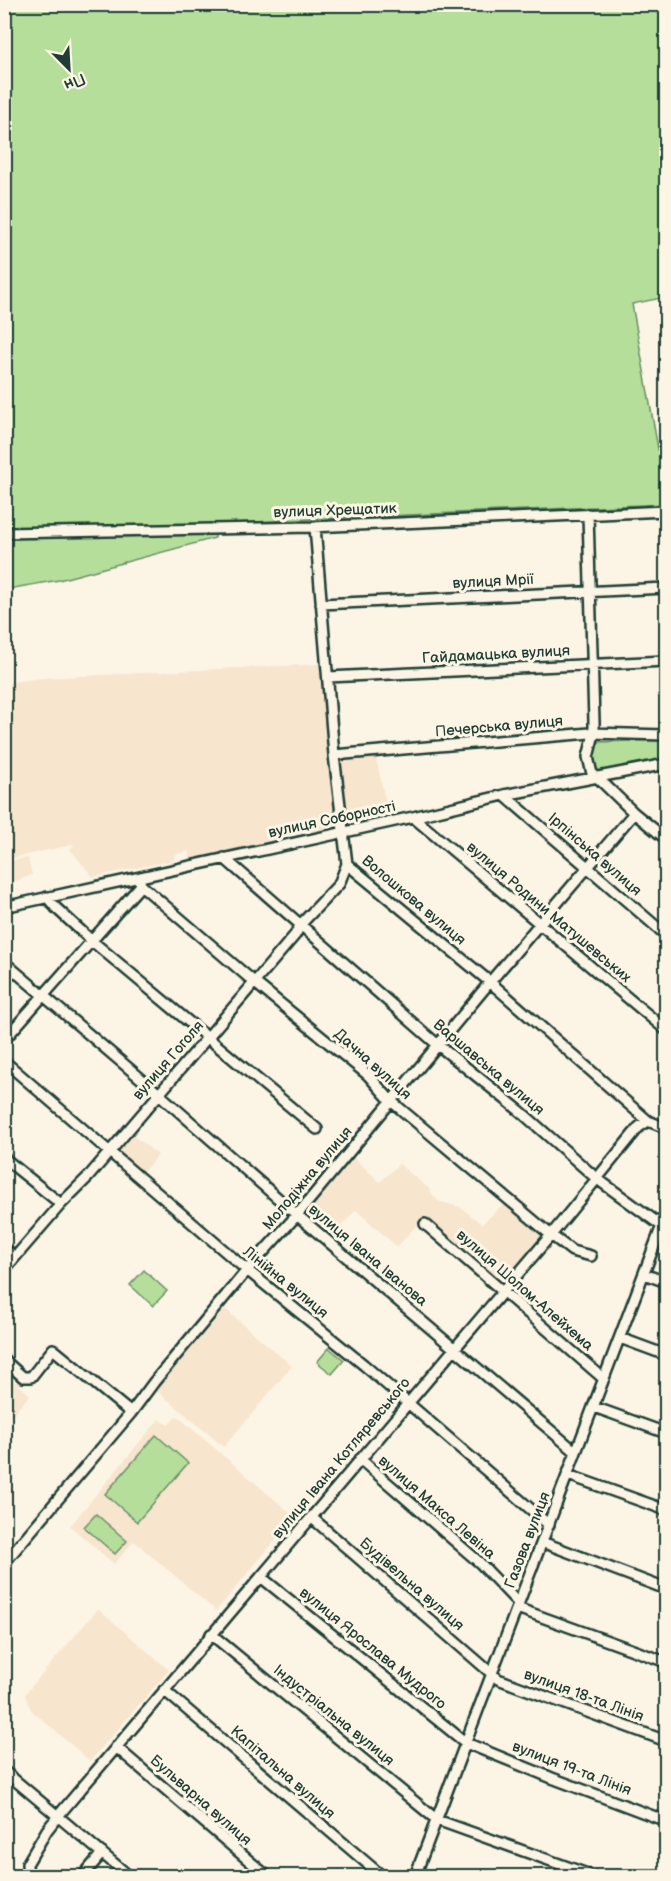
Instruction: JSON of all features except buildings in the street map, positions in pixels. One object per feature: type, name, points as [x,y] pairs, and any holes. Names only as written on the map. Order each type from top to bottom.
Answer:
[{"type":"street","name":"вулиця Хрещатик","points":[[4,533],[315,527],[666,511]]},
{"type":"street","points":[[588,514],[594,734],[588,757],[595,778],[666,839]]},
{"type":"street","name":"Волошкова вулиця","points":[[315,527],[334,755],[347,864],[490,982],[648,1121],[666,1128]]},
{"type":"street","name":"вулиця Мрії","points":[[321,604],[666,588]]},
{"type":"street","name":"Гайдамацька вулиця","points":[[328,677],[666,662]]},
{"type":"street","name":"Печерська вулиця","points":[[334,755],[590,733],[666,735]]},
{"type":"street","name":"вулиця Соборності","points":[[4,907],[140,880],[224,858],[504,795],[666,764]]},
{"type":"street","name":"Ірпінська вулиця","points":[[504,795],[666,935]]},
{"type":"street","name":"Молодіжна вулиця","points":[[4,1563],[131,1413],[247,1270],[297,1215],[634,813]]},
{"type":"street","name":"вулиця Родини Матушевських","points":[[413,817],[666,1030]]},
{"type":"street","name":"Варшавська вулиця","points":[[224,858],[438,1045],[520,1111],[596,1178],[662,1226]]},
{"type":"street","name":"вулиця Гоголя","points":[[4,1270],[61,1204],[89,1176],[295,935],[301,924],[339,884],[347,864]]},
{"type":"street","points":[[4,1040],[92,941],[140,880]]},
{"type":"street","name":"Дачна вулиця","points":[[140,880],[254,982],[365,1073],[391,1101],[551,1236],[572,1251],[591,1256]]},
{"type":"street","points":[[47,897],[92,941],[317,1129]]},
{"type":"street","name":"вулиця Івана Іванова","points":[[4,962],[576,1452]]},
{"type":"street","name":"Лінійна вулиця","points":[[4,1061],[549,1525]]},
{"type":"street","name":"вулиця Івана Котляревського","points":[[28,1876],[27,1864],[58,1816],[551,1236],[639,1127],[648,1121]]},
{"type":"street","points":[[4,1158],[61,1204]]},
{"type":"street","name":"Газова вулиця","points":[[416,1876],[666,1215]]},
{"type":"street","name":"вулиця Шолом-Алейхема","points":[[425,1224],[604,1378]]},
{"type":"street","points":[[4,1248],[15,1257]]},
{"type":"street","points":[[644,1274],[666,1282]]},
{"type":"street","points":[[620,1338],[666,1355]]},
{"type":"street","points":[[4,1360],[23,1377],[31,1377],[53,1348],[131,1413]]},
{"type":"street","points":[[594,1407],[666,1433]]},
{"type":"street","name":"вулиця Макса Левіна","points":[[360,1459],[480,1563],[518,1606]]},
{"type":"street","points":[[568,1475],[666,1510]]},
{"type":"street","name":"Будівельна вулиця","points":[[311,1517],[492,1674]]},
{"type":"street","points":[[542,1542],[666,1589]]},
{"type":"street","name":"вулиця Ярослава Мудрого","points":[[261,1576],[466,1743]]},
{"type":"street","points":[[518,1606],[666,1662]]},
{"type":"street","name":"Індустріальна вулиця","points":[[212,1634],[437,1820],[593,1876]]},
{"type":"street","name":"вулиця 18-та Лінія","points":[[492,1674],[498,1679],[666,1741]]},
{"type":"street","name":"Капітальна вулиця","points":[[164,1690],[382,1876]]},
{"type":"street","name":"вулиця 19-та Лінія","points":[[466,1743],[666,1821]]},
{"type":"street","name":"Бульварна вулиця","points":[[116,1747],[267,1876]]},
{"type":"street","points":[[4,1772],[129,1876]]},
{"type":"street","points":[[83,1876],[102,1853]]},
{"type":"shaded area","points":[[319,664],[338,826],[190,859],[188,851],[174,855],[174,860],[93,877],[70,849],[75,844],[5,860],[4,683],[42,678]]},
{"type":"shaded area","points":[[375,754],[389,817],[349,823],[341,758]]},
{"type":"shaded area","points":[[28,858],[32,875],[7,884],[5,862]]},
{"type":"shaded area","points":[[130,1133],[158,1155],[140,1175],[116,1153]]},
{"type":"shaded area","points":[[352,1156],[380,1182],[399,1164],[427,1187],[438,1201],[460,1207],[482,1224],[506,1202],[546,1236],[504,1285],[425,1216],[397,1247],[356,1210],[332,1237],[302,1212]]},
{"type":"shaded area","points":[[225,1309],[292,1366],[224,1447],[156,1390]]},
{"type":"shaded area","points":[[5,1373],[30,1395],[5,1424]]},
{"type":"shaded area","points":[[177,1416],[295,1517],[216,1611],[134,1541],[114,1564],[70,1526],[159,1419],[168,1425]]},
{"type":"shaded area","points":[[98,1609],[169,1670],[90,1761],[31,1710],[25,1694]]},
{"type":"green space","points":[[5,5],[666,5],[666,297],[632,304],[666,493],[666,504],[90,531],[5,528]]},
{"type":"green space","points":[[215,534],[215,538],[59,580],[8,589],[5,585],[5,538]]},
{"type":"green space","points":[[666,740],[666,759],[597,772],[594,755],[598,742]]},
{"type":"green space","points":[[144,1270],[167,1291],[153,1306],[130,1285]]},
{"type":"green space","points":[[329,1348],[344,1360],[332,1374],[317,1362]]},
{"type":"green space","points":[[156,1435],[188,1463],[137,1522],[105,1494]]},
{"type":"green space","points":[[96,1514],[127,1541],[115,1554],[84,1527]]}]
